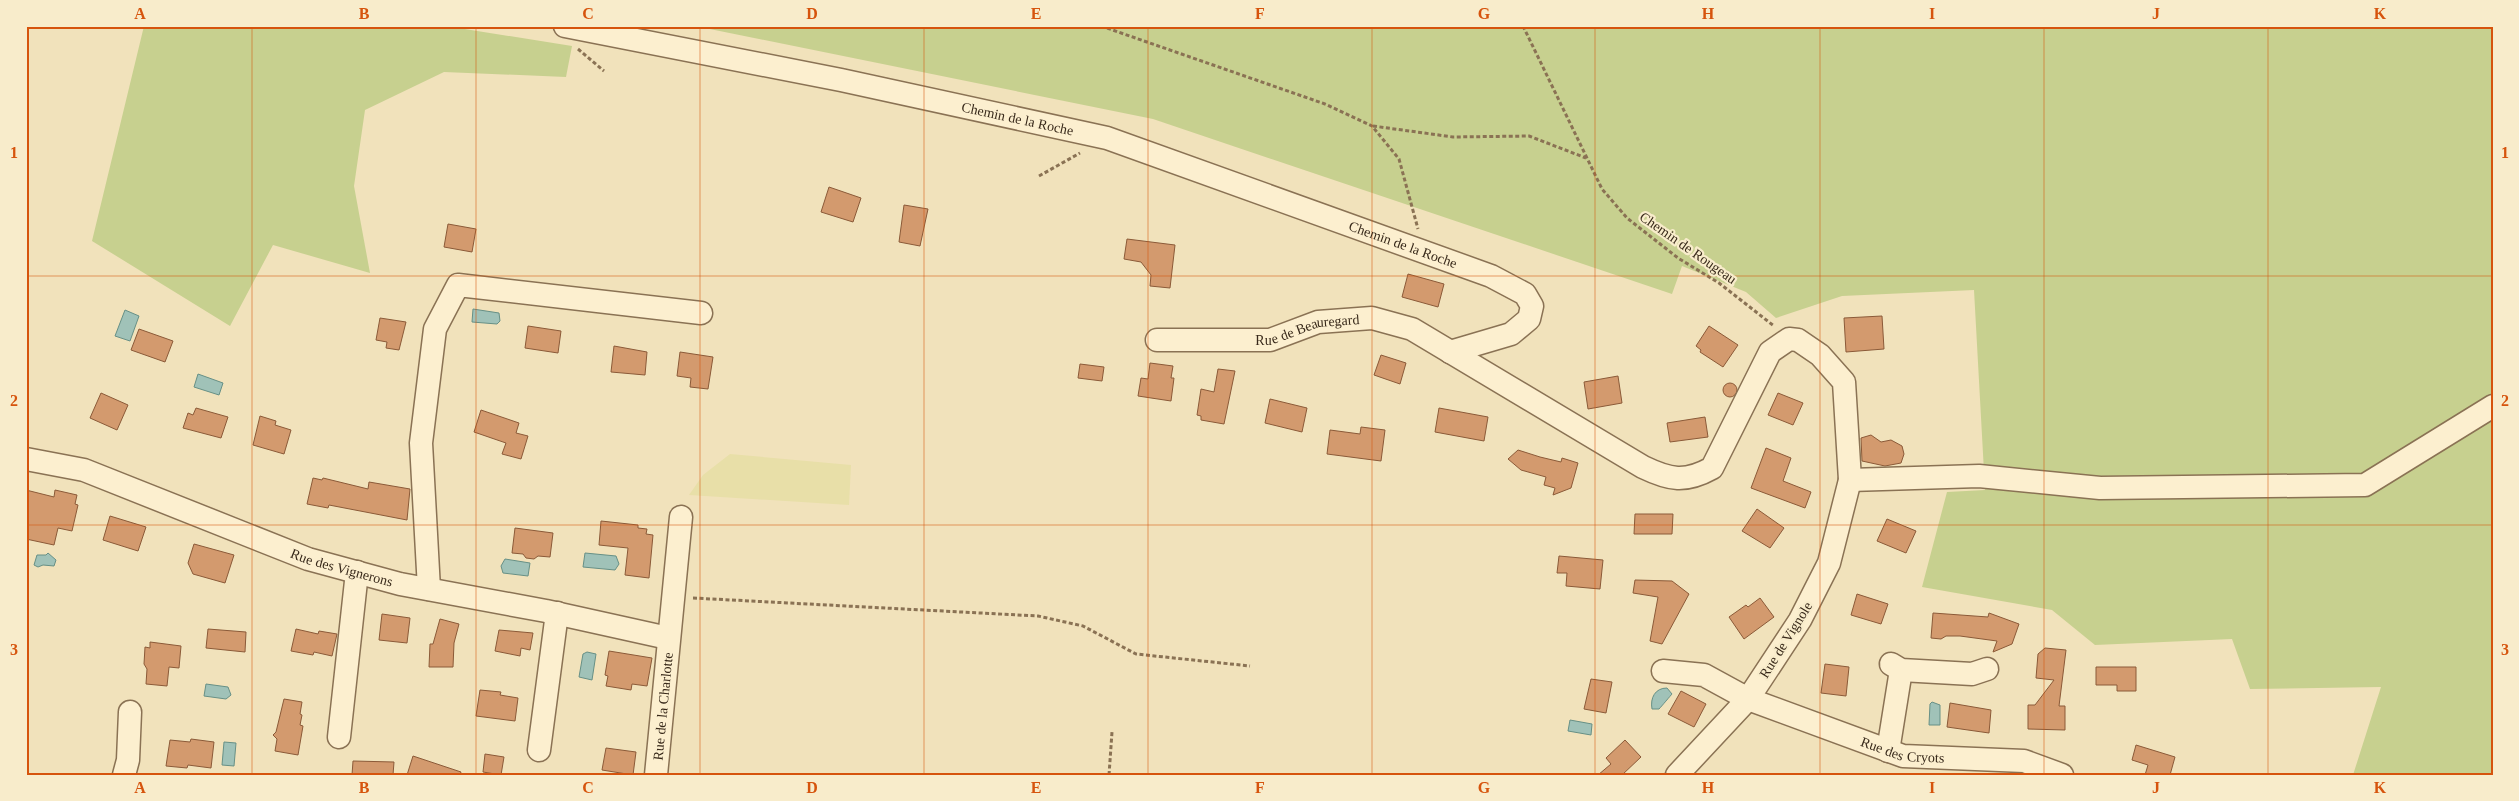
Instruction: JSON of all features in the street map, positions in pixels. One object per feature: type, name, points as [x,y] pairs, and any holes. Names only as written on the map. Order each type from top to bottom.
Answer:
[{"type":"street","name":"Chemin de la Roche","points":[[565,26],[841,80],[1107,138],[1424,252],[1512,285],[1524,294],[1532,306],[1529,319],[1511,334],[1450,352]]},
{"type":"street","points":[[429,589],[422,443],[435,329],[458,285],[701,313]]},
{"type":"street","name":"Rue de Beauregard","points":[[1157,340],[1270,340],[1318,322],[1372,318],[1412,329],[1450,352]]},
{"type":"street","points":[[1450,352],[1643,467],[1667,478],[1695,477],[1712,468],[1770,352],[1789,338],[1798,340],[1820,355],[1844,382],[1850,480],[1979,476],[2100,488],[2365,485],[2493,406]]},
{"type":"street","name":"Rue des Vignerons","points":[[26,459],[84,470],[308,559],[429,589],[557,613],[668,638]]},
{"type":"street","name":"Rue de Vignole","points":[[1677,775],[1748,699],[1800,620],[1830,563],[1850,480]]},
{"type":"street","name":"Rue de la Charlotte","points":[[656,775],[681,517]]},
{"type":"street","points":[[339,737],[357,572]]},
{"type":"street","points":[[539,750],[557,613]]},
{"type":"street","points":[[1898,761],[1896,667],[1972,674],[1987,669]]},
{"type":"street","name":"Rue des Cryots","points":[[1662,671],[1704,675],[1748,699],[1898,761],[2024,761],[2062,775]]},
{"type":"street","points":[[124,775],[128,760],[130,712]]},
{"type":"path","points":[[1101,26],[1325,104],[1372,126],[1454,137],[1528,136],[1586,158]]},
{"type":"path","name":"Chemin de Rougeau","points":[[1524,26],[1602,189],[1627,218],[1678,258],[1719,283],[1789,338]]},
{"type":"path","points":[[1372,126],[1400,159],[1424,252]]},
{"type":"path","points":[[1038,176],[1107,138]]},
{"type":"path","points":[[672,597],[1038,616],[1083,626],[1136,654],[1250,666]]},
{"type":"path","points":[[1109,775],[1112,732]]},
{"type":"shaded area","points":[[730,454],[851,465],[849,505],[689,495],[703,475]]},
{"type":"green space","points":[[144,26],[446,26],[572,46],[566,77],[444,72],[365,110],[354,186],[370,273],[273,245],[230,326],[92,241]]},
{"type":"green space","points":[[695,26],[2493,26],[2493,775],[2353,775],[2381,687],[2250,689],[2232,639],[2095,645],[2052,610],[1922,587],[1947,492],[1985,490],[1974,290],[1842,296],[1776,318],[1746,292],[1682,266],[1672,294],[1153,119]]},
{"type":"water","points":[[473,309],[499,313],[500,321],[497,324],[472,322]]},
{"type":"water","points":[[125,310],[139,316],[130,341],[115,336]]},
{"type":"water","points":[[198,374],[223,383],[219,395],[194,387]]},
{"type":"water","points":[[48,553],[56,560],[54,566],[43,565],[38,567],[34,565],[37,555],[46,555]]},
{"type":"water","points":[[585,553],[616,556],[619,564],[615,570],[583,567]]},
{"type":"water","points":[[505,559],[530,563],[528,576],[503,573],[501,566]]},
{"type":"water","points":[[587,652],[596,654],[592,680],[579,677],[583,654]]},
{"type":"water","points":[[206,684],[228,687],[231,695],[226,699],[204,696]]},
{"type":"water","points":[[1663,688],[1667,688],[1672,694],[1659,709],[1652,709],[1654,694]]},
{"type":"water","points":[[1932,702],[1940,705],[1940,725],[1929,725],[1930,704]]},
{"type":"water","points":[[1570,720],[1592,724],[1591,735],[1568,731]]},
{"type":"water","points":[[224,742],[236,743],[234,766],[222,765]]},
{"type":"building","points":[[829,187],[861,198],[853,222],[821,212]]},
{"type":"building","points":[[904,205],[928,209],[920,246],[899,242]]},
{"type":"building","points":[[448,224],[476,229],[472,252],[444,247]]},
{"type":"building","points":[[1127,239],[1175,245],[1170,288],[1150,286],[1151,275],[1141,262],[1124,259]]},
{"type":"building","points":[[1408,274],[1444,284],[1438,307],[1402,297]]},
{"type":"building","points":[[1882,316],[1884,349],[1846,352],[1844,318]]},
{"type":"building","points":[[380,318],[406,322],[399,350],[386,348],[387,342],[376,340]]},
{"type":"building","points":[[528,326],[561,331],[558,353],[525,348]]},
{"type":"building","points":[[1709,326],[1738,345],[1723,367],[1700,352],[1701,350],[1696,346]]},
{"type":"building","points":[[139,329],[173,341],[165,362],[131,350]]},
{"type":"building","points":[[614,346],[647,352],[645,375],[611,372]]},
{"type":"building","points":[[680,352],[713,357],[708,389],[690,387],[691,378],[677,376]]},
{"type":"building","points":[[1381,355],[1406,363],[1400,384],[1374,375]]},
{"type":"building","points":[[1150,363],[1173,366],[1171,378],[1174,378],[1171,401],[1138,396],[1141,378],[1148,379]]},
{"type":"building","points":[[1080,364],[1104,367],[1102,381],[1078,378]]},
{"type":"building","points":[[1218,369],[1235,371],[1224,424],[1201,420],[1201,416],[1197,415],[1201,389],[1214,392]]},
{"type":"building","points":[[1618,376],[1622,403],[1588,409],[1584,382]]},
{"type":"building","points":[[1727,383],[1733,383],[1737,390],[1733,397],[1727,397],[1723,393],[1723,387]]},
{"type":"building","points":[[101,393],[128,405],[117,430],[90,418]]},
{"type":"building","points":[[1778,393],[1803,403],[1793,425],[1768,415]]},
{"type":"building","points":[[1270,399],[1307,408],[1302,432],[1265,423]]},
{"type":"building","points":[[196,408],[228,417],[221,438],[183,428],[188,413],[193,415]]},
{"type":"building","points":[[1439,408],[1488,417],[1484,441],[1435,432]]},
{"type":"building","points":[[481,410],[519,423],[516,433],[528,436],[521,459],[502,454],[506,443],[474,432]]},
{"type":"building","points":[[260,416],[276,421],[275,425],[291,430],[284,454],[253,445]]},
{"type":"building","points":[[1705,417],[1708,437],[1670,442],[1667,423]]},
{"type":"building","points":[[1361,427],[1385,430],[1381,461],[1327,454],[1330,430],[1360,434]]},
{"type":"building","points":[[1871,435],[1881,442],[1891,440],[1902,446],[1904,454],[1901,463],[1885,466],[1862,461],[1861,438]]},
{"type":"building","points":[[1766,448],[1791,458],[1783,481],[1811,492],[1805,508],[1751,488]]},
{"type":"building","points":[[1518,450],[1561,462],[1562,458],[1578,463],[1571,488],[1553,495],[1555,488],[1544,485],[1546,477],[1521,470],[1508,459]]},
{"type":"building","points":[[313,478],[322,480],[323,478],[368,489],[369,482],[410,489],[407,520],[329,505],[328,508],[307,504]]},
{"type":"building","points":[[26,490],[54,497],[55,490],[77,495],[75,504],[78,505],[72,531],[58,528],[54,545],[26,539]]},
{"type":"building","points":[[1757,509],[1784,528],[1770,548],[1742,531]]},
{"type":"building","points":[[1635,514],[1673,514],[1672,534],[1634,534]]},
{"type":"building","points":[[110,516],[146,527],[138,551],[103,540]]},
{"type":"building","points":[[1887,519],[1916,531],[1906,553],[1877,541]]},
{"type":"building","points":[[601,521],[638,525],[638,528],[647,529],[646,534],[653,535],[649,578],[625,575],[628,548],[599,545]]},
{"type":"building","points":[[515,528],[553,533],[550,557],[538,556],[534,559],[526,558],[523,554],[512,553]]},
{"type":"building","points":[[194,544],[234,555],[225,583],[193,574],[188,563]]},
{"type":"building","points":[[1559,556],[1603,560],[1600,589],[1566,586],[1567,573],[1557,573]]},
{"type":"building","points":[[1635,580],[1672,581],[1689,594],[1662,644],[1650,641],[1658,597],[1633,593]]},
{"type":"building","points":[[1857,594],[1888,604],[1881,624],[1851,615]]},
{"type":"building","points":[[1760,598],[1774,617],[1744,639],[1729,617]]},
{"type":"building","points":[[1933,613],[1988,617],[1989,613],[2019,624],[2012,644],[1993,652],[1997,641],[1960,636],[1946,636],[1941,639],[1931,638]]},
{"type":"building","points":[[382,614],[410,618],[407,643],[379,640]]},
{"type":"building","points":[[440,619],[459,624],[454,643],[453,667],[429,667],[430,644],[433,644]]},
{"type":"building","points":[[208,629],[246,632],[245,652],[206,648]]},
{"type":"building","points":[[296,629],[318,634],[319,631],[337,634],[332,656],[314,652],[313,655],[291,651]]},
{"type":"building","points":[[499,630],[533,633],[530,650],[521,648],[520,656],[495,651]]},
{"type":"building","points":[[150,642],[181,646],[179,668],[169,667],[167,686],[146,684],[145,647],[150,648]]},
{"type":"building","points":[[2045,648],[2066,650],[2059,706],[2065,706],[2065,730],[2028,729],[2028,705],[2035,705],[2054,680],[2036,678],[2038,654]]},
{"type":"building","points":[[609,651],[652,658],[647,686],[632,684],[631,690],[606,686],[608,676],[605,675]]},
{"type":"building","points":[[1825,664],[1849,667],[1846,696],[1821,693]]},
{"type":"building","points":[[2096,667],[2136,667],[2136,691],[2117,691],[2117,685],[2096,685]]},
{"type":"building","points":[[1591,679],[1612,682],[1606,713],[1584,709]]},
{"type":"building","points":[[480,690],[501,692],[500,695],[518,698],[515,721],[476,716]]},
{"type":"building","points":[[1681,691],[1706,704],[1694,727],[1668,714]]},
{"type":"building","points":[[284,699],[302,702],[300,725],[303,726],[298,755],[275,751],[277,739],[273,735],[276,732]]},
{"type":"building","points":[[1950,703],[1991,710],[1989,733],[1947,727]]},
{"type":"building","points":[[191,739],[214,742],[211,768],[188,765],[187,768],[166,766],[170,740],[190,742]]},
{"type":"building","points":[[1625,740],[1641,757],[1622,775],[1598,775],[1611,764],[1606,758]]},
{"type":"building","points":[[2136,745],[2175,757],[2170,775],[2145,775],[2148,765],[2132,760]]},
{"type":"building","points":[[606,748],[636,752],[633,775],[602,770]]},
{"type":"building","points":[[485,754],[504,757],[501,775],[483,772]]},
{"type":"building","points":[[413,756],[461,772],[460,775],[407,775]]},
{"type":"building","points":[[353,761],[394,762],[393,775],[352,775]]}]
